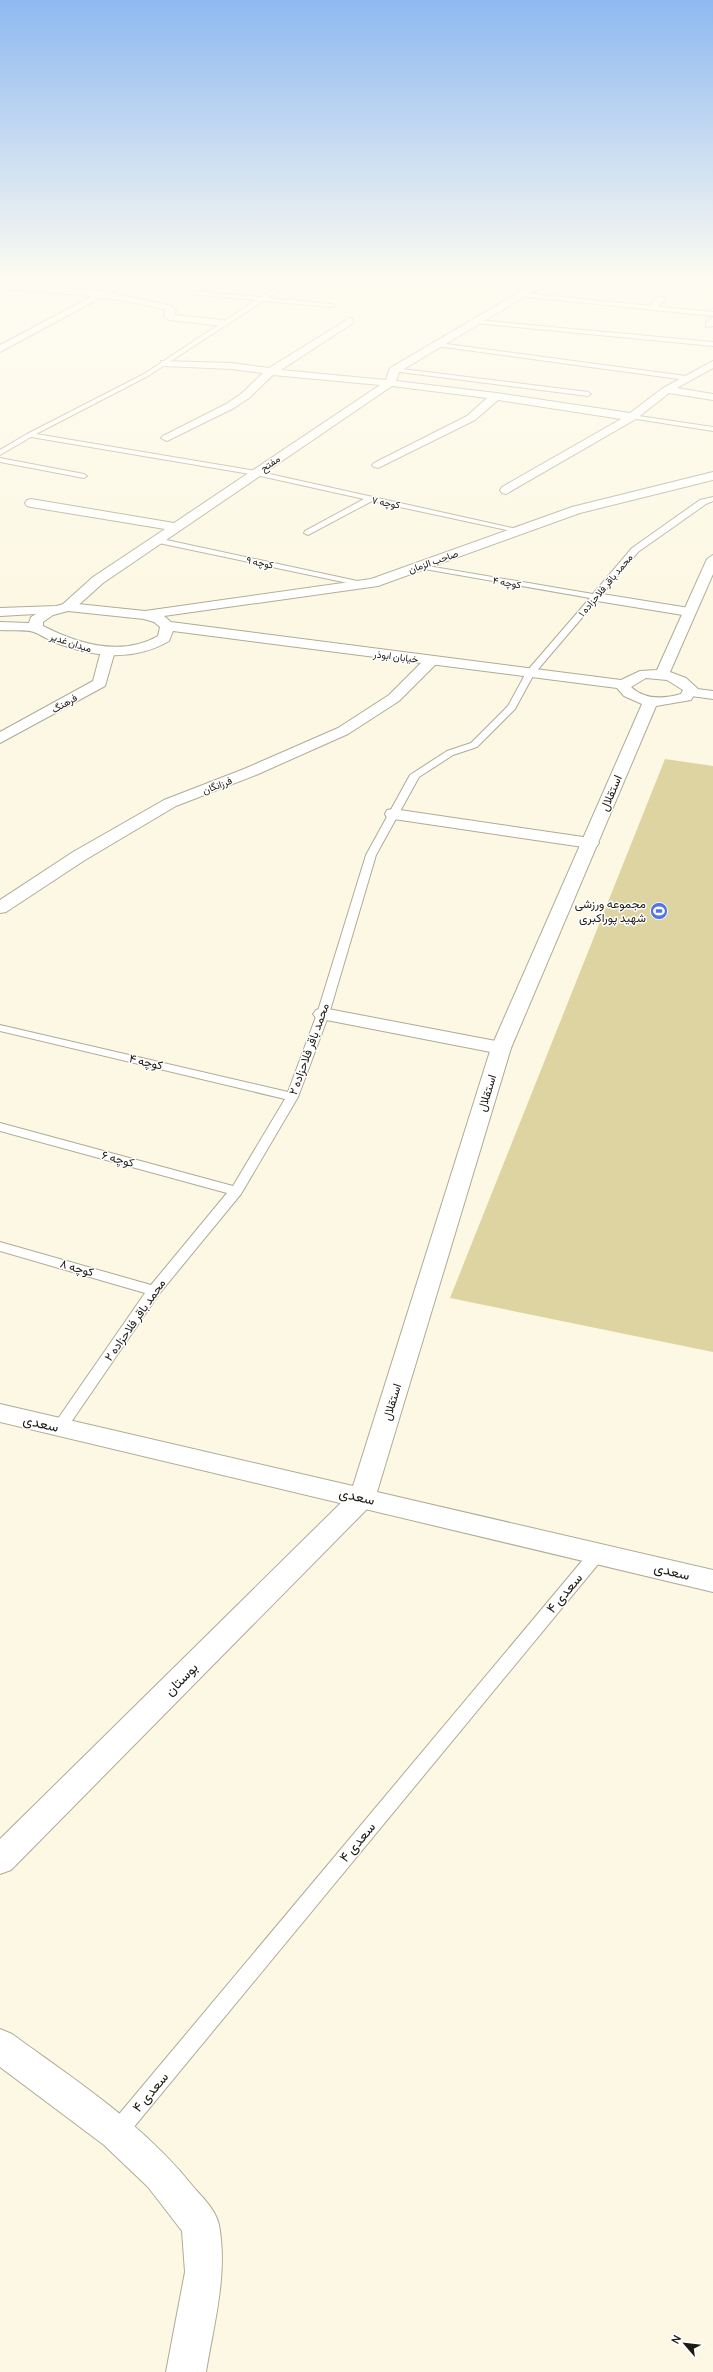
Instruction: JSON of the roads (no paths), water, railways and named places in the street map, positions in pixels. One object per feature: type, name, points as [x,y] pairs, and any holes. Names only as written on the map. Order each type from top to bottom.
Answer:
[{"type":"street","points":[[167,438],[230,406],[253,389]]},
{"type":"street","name":"مفتح","points":[[68,608],[98,580],[382,389]]},
{"type":"street","points":[[436,389],[496,396],[632,417]]},
{"type":"street","points":[[506,490],[632,417],[667,390],[713,397]]},
{"type":"street","points":[[378,465],[471,418],[496,396]]},
{"type":"street","name":"صاحب الزمان","points":[[145,615],[362,584],[419,566],[576,510],[713,476]]},
{"type":"street","points":[[688,481],[713,491]]},
{"type":"street","points":[[32,503],[176,527]]},
{"type":"street","points":[[662,675],[713,559]]},
{"type":"street","points":[[596,597],[689,612]]},
{"type":"street","points":[[0,612],[68,608]]},
{"type":"street","name":"میدان غدیر","points":[[68,608],[145,615],[159,619],[167,626],[164,638],[141,649],[108,652],[89,648],[47,634],[36,628],[36,620],[48,612],[68,608]]},
{"type":"street","points":[[0,626],[36,628]]},
{"type":"street","name":"خیابان ابوذر","points":[[167,626],[624,685]]},
{"type":"street","name":"فرهنگ","points":[[0,738],[100,683],[108,652]]},
{"type":"street","name":"فرزانگان","points":[[0,908],[80,856],[170,803],[250,772],[343,731],[394,698],[432,660]]},
{"type":"street","points":[[645,674],[662,675],[683,680],[691,689],[690,692],[686,697],[670,702],[650,702],[630,696],[623,687],[628,679],[645,674]]},
{"type":"street","points":[[690,692],[713,695]]},
{"type":"street","name":"استقلال","points":[[362,1498],[501,1048],[650,702]]},
{"type":"street","points":[[393,814],[590,842]]},
{"type":"street","points":[[323,1014],[501,1048]]},
{"type":"street","name":"سعدی","points":[[0,1413],[713,1581]]},
{"type":"street","name":"بوستان","points":[[0,1860],[362,1498]]},
{"type":"street","points":[[0,2046],[117,2132],[161,2174],[200,2224],[204,2272],[186,2372]]},
{"type":"lane","points":[[0,453],[29,435],[116,389]]},
{"type":"lane","points":[[545,389],[588,394]]},
{"type":"lane","points":[[632,417],[713,429]]},
{"type":"lane","name":"کوچه ۷","points":[[29,435],[256,473],[517,531]]},
{"type":"lane","points":[[0,460],[84,476]]},
{"type":"lane","points":[[308,533],[370,499]]},
{"type":"lane","name":"محمد باقر فلاحزاده ۱","points":[[530,673],[635,550],[702,502],[713,499]]},
{"type":"lane","name":"کوچه ۹","points":[[157,540],[362,584]]},
{"type":"lane","name":"کوچه ۴","points":[[419,566],[596,597]]},
{"type":"lane","name":"محمد باقر فلاحزاده ۲","points":[[60,1427],[154,1291],[236,1191],[292,1097],[323,1014],[371,855],[415,775],[450,753],[474,745],[512,707],[530,673]]},
{"type":"lane","name":"کوچه ۴","points":[[0,1028],[292,1097]]},
{"type":"lane","name":"کوچه ۶","points":[[0,1127],[236,1191]]},
{"type":"lane","name":"کوچه ۸","points":[[0,1246],[154,1291]]},
{"type":"lane","name":"سعدی ۴","points":[[117,2132],[598,1553]]},
{"type":"place","name":"مجموعه ورزشی شهید پوراکبری","points":[[659,911]]}]
